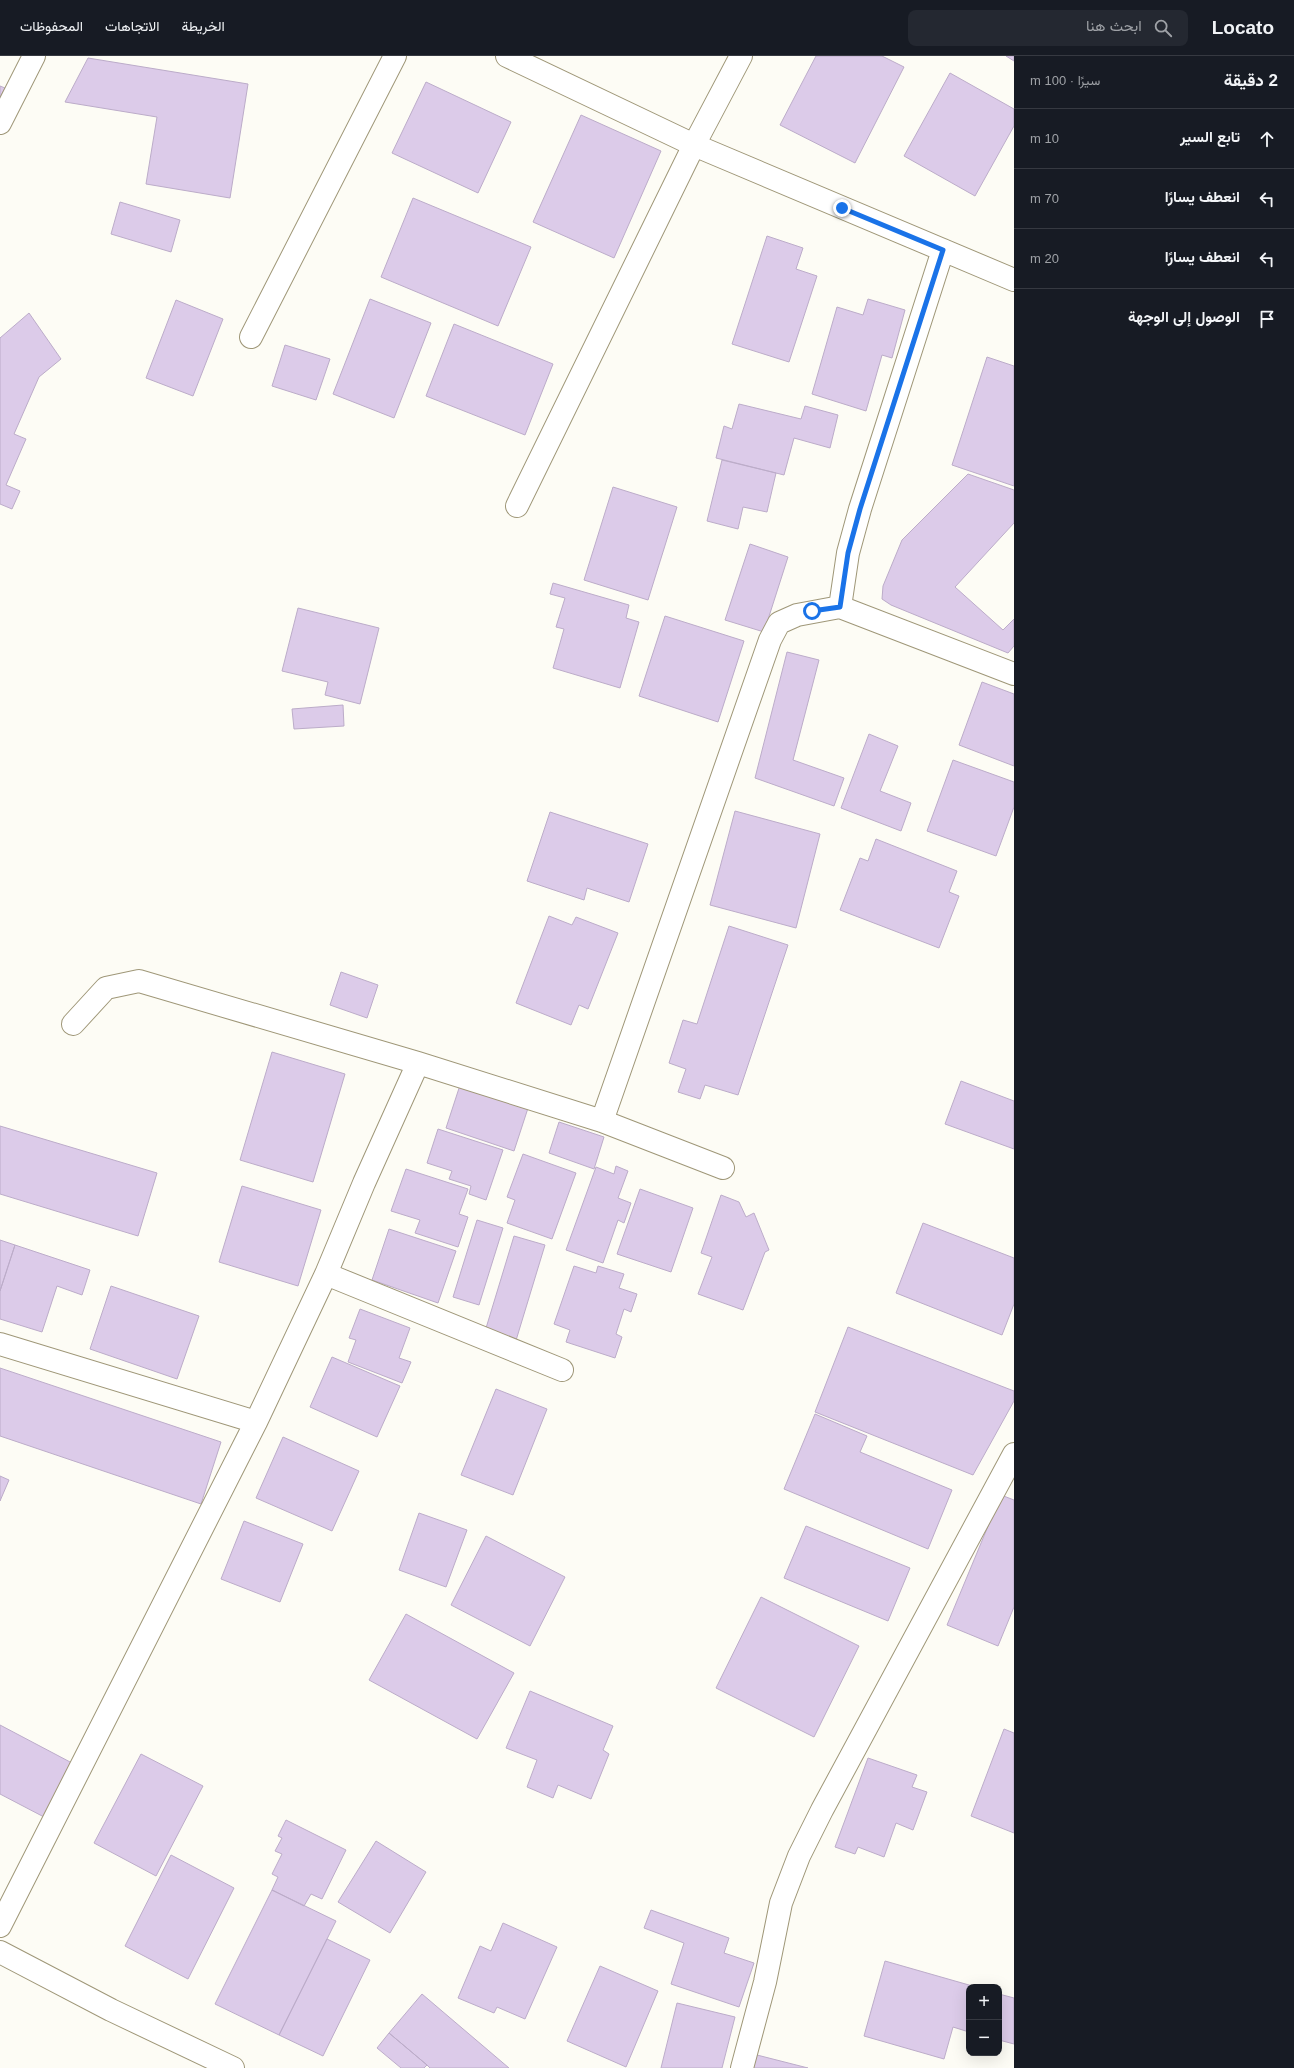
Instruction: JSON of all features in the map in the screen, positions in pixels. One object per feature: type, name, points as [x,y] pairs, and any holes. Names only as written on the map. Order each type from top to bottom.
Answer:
[{"type":"street","points":[[0,123],[34,56]]},
{"type":"street","points":[[252,337],[395,56]]},
{"type":"street","points":[[507,56],[694,145],[1014,280]]},
{"type":"street","points":[[517,506],[694,145],[741,56]]},
{"type":"street","points":[[840,607],[848,553],[860,509],[943,250]]},
{"type":"street","points":[[602,1121],[770,640],[779,623],[797,615],[840,607],[1014,674]]},
{"type":"street","points":[[73,1024],[106,988],[139,981],[418,1062],[602,1121],[723,1168]]},
{"type":"street","points":[[0,1926],[256,1422],[326,1274],[364,1183],[418,1062]]},
{"type":"street","points":[[326,1274],[562,1370]]},
{"type":"street","points":[[0,1344],[256,1422]]},
{"type":"street","points":[[742,2068],[765,1982],[782,1903],[799,1856],[822,1810],[1014,1454]]},
{"type":"street","points":[[0,1952],[111,2010],[233,2068]]},
{"type":"building","points":[[816,56],[882,56],[904,67],[855,163],[780,125]]},
{"type":"building","points":[[1006,56],[1014,56],[1014,61]]},
{"type":"building","points":[[88,58],[248,84],[230,198],[146,184],[157,117],[65,102]]},
{"type":"building","points":[[950,73],[1014,109],[1014,126],[975,196],[904,156]]},
{"type":"building","points":[[426,82],[511,122],[478,193],[392,153]]},
{"type":"building","points":[[0,86],[5,88],[0,97]]},
{"type":"building","points":[[581,115],[661,151],[614,258],[533,222]]},
{"type":"building","points":[[413,198],[531,247],[498,326],[381,277]]},
{"type":"building","points":[[120,202],[180,220],[171,252],[111,234]]},
{"type":"building","points":[[767,236],[803,248],[796,269],[817,276],[789,362],[732,344]]},
{"type":"building","points":[[370,299],[431,323],[394,418],[333,394]]},
{"type":"building","points":[[868,299],[905,310],[892,358],[882,355],[866,411],[812,394],[837,307],[863,315]]},
{"type":"building","points":[[176,300],[223,319],[193,396],[146,378]]},
{"type":"building","points":[[29,313],[61,359],[39,377],[14,434],[26,439],[6,485],[20,491],[12,509],[0,504],[0,338]]},
{"type":"building","points":[[454,324],[553,364],[525,435],[426,396]]},
{"type":"building","points":[[285,345],[330,359],[316,400],[272,386]]},
{"type":"building","points":[[987,357],[1014,366],[1014,486],[952,465]]},
{"type":"building","points":[[739,404],[801,419],[805,406],[838,415],[830,448],[794,438],[784,475],[716,458],[724,426],[732,429]]},
{"type":"building","points":[[722,460],[776,473],[767,512],[743,507],[738,529],[707,521]]},
{"type":"building","points":[[968,474],[1014,490],[1014,523],[955,587],[1003,630],[1014,619],[1014,646],[1008,653],[891,605],[882,599],[883,586],[902,540]]},
{"type":"building","points":[[613,487],[677,507],[648,600],[584,580]]},
{"type":"building","points":[[750,544],[788,557],[764,632],[725,620]]},
{"type":"building","points":[[553,583],[629,605],[626,618],[639,622],[620,688],[553,668],[564,629],[556,627],[565,598],[550,594]]},
{"type":"building","points":[[298,608],[379,628],[360,704],[325,695],[328,682],[282,671]]},
{"type":"building","points":[[665,616],[744,641],[718,722],[639,696]]},
{"type":"building","points":[[787,652],[819,660],[793,760],[844,778],[834,806],[755,778]]},
{"type":"building","points":[[982,682],[1014,694],[1014,766],[959,745]]},
{"type":"building","points":[[343,705],[344,726],[294,729],[292,709]]},
{"type":"building","points":[[869,734],[898,746],[880,791],[911,803],[901,831],[841,808]]},
{"type":"building","points":[[953,760],[1014,782],[1014,807],[996,856],[927,831]]},
{"type":"building","points":[[735,811],[820,834],[796,928],[710,905]]},
{"type":"building","points":[[550,812],[648,844],[629,902],[587,888],[584,900],[527,881]]},
{"type":"building","points":[[876,839],[957,871],[949,892],[959,896],[939,948],[840,910],[860,858],[868,861]]},
{"type":"building","points":[[549,916],[572,925],[576,917],[618,933],[588,1009],[579,1005],[571,1025],[516,1003]]},
{"type":"building","points":[[729,926],[788,945],[738,1095],[705,1085],[700,1099],[678,1092],[686,1069],[669,1063],[683,1020],[697,1024]]},
{"type":"building","points":[[341,972],[378,985],[367,1018],[330,1005]]},
{"type":"building","points":[[272,1052],[345,1074],[313,1182],[240,1160]]},
{"type":"building","points":[[462,1079],[530,1102],[514,1151],[446,1128]]},
{"type":"building","points":[[961,1081],[1014,1101],[1014,1149],[945,1124]]},
{"type":"building","points":[[559,1122],[604,1137],[594,1169],[549,1153]]},
{"type":"building","points":[[0,1126],[157,1173],[138,1236],[0,1194]]},
{"type":"building","points":[[438,1129],[503,1150],[486,1200],[469,1194],[471,1186],[449,1179],[452,1171],[427,1163]]},
{"type":"building","points":[[523,1154],[576,1173],[552,1239],[507,1223],[515,1200],[507,1197]]},
{"type":"building","points":[[616,1166],[628,1171],[618,1198],[631,1203],[624,1223],[618,1220],[603,1263],[566,1250],[596,1167],[614,1174]]},
{"type":"building","points":[[406,1169],[468,1189],[459,1214],[468,1217],[458,1247],[415,1233],[420,1220],[391,1211]]},
{"type":"building","points":[[242,1186],[321,1210],[298,1286],[219,1262]]},
{"type":"building","points":[[640,1189],[693,1208],[671,1272],[617,1254]]},
{"type":"building","points":[[721,1195],[739,1202],[746,1217],[754,1213],[769,1250],[765,1252],[743,1310],[698,1294],[712,1257],[701,1253]]},
{"type":"building","points":[[477,1220],[503,1228],[479,1305],[453,1297]]},
{"type":"building","points":[[923,1223],[1014,1258],[1014,1304],[1002,1335],[896,1293]]},
{"type":"building","points":[[389,1229],[456,1251],[438,1303],[372,1280]]},
{"type":"building","points":[[514,1236],[545,1245],[514,1347],[483,1338]]},
{"type":"building","points":[[0,1240],[15,1245],[0,1291]]},
{"type":"building","points":[[15,1245],[90,1270],[82,1295],[57,1286],[42,1332],[0,1319],[0,1291]]},
{"type":"building","points":[[574,1266],[596,1273],[598,1266],[624,1274],[619,1288],[637,1294],[631,1312],[624,1309],[616,1334],[622,1337],[615,1358],[566,1342],[570,1330],[554,1324]]},
{"type":"building","points":[[111,1286],[199,1316],[177,1379],[90,1349]]},
{"type":"building","points":[[360,1309],[410,1328],[399,1358],[411,1362],[402,1383],[348,1362],[356,1340],[349,1338]]},
{"type":"building","points":[[848,1327],[1014,1391],[1014,1401],[973,1475],[815,1412]]},
{"type":"building","points":[[332,1357],[400,1386],[377,1437],[310,1407]]},
{"type":"building","points":[[0,1368],[221,1442],[201,1504],[0,1436]]},
{"type":"building","points":[[496,1389],[547,1409],[513,1495],[461,1475]]},
{"type":"building","points":[[815,1414],[867,1436],[860,1452],[952,1490],[928,1549],[784,1489]]},
{"type":"building","points":[[283,1437],[359,1471],[332,1531],[256,1498]]},
{"type":"building","points":[[0,1476],[9,1480],[0,1501]]},
{"type":"building","points":[[1001,1495],[1014,1500],[1014,1607],[998,1646],[947,1625]]},
{"type":"building","points":[[419,1513],[467,1530],[446,1587],[399,1570]]},
{"type":"building","points":[[244,1521],[303,1544],[280,1602],[221,1579]]},
{"type":"building","points":[[806,1526],[910,1568],[888,1621],[784,1578]]},
{"type":"building","points":[[486,1536],[565,1577],[530,1646],[451,1605]]},
{"type":"building","points":[[761,1597],[859,1646],[814,1737],[716,1688]]},
{"type":"building","points":[[406,1614],[514,1673],[477,1739],[369,1680]]},
{"type":"building","points":[[530,1691],[613,1726],[603,1750],[609,1754],[591,1799],[558,1785],[553,1798],[527,1787],[537,1760],[506,1748]]},
{"type":"building","points":[[0,1725],[72,1763],[44,1817],[0,1794]]},
{"type":"building","points":[[1004,1729],[1014,1733],[1014,1833],[971,1816]]},
{"type":"building","points":[[141,1754],[203,1786],[156,1876],[94,1843]]},
{"type":"building","points":[[868,1758],[917,1775],[912,1787],[927,1792],[913,1830],[896,1823],[884,1857],[858,1847],[855,1854],[835,1847]]},
{"type":"building","points":[[286,1820],[346,1850],[322,1899],[311,1894],[304,1906],[272,1890],[278,1877],[272,1874],[282,1854],[275,1851],[282,1838],[278,1836]]},
{"type":"building","points":[[376,1841],[426,1872],[390,1933],[338,1902]]},
{"type":"building","points":[[171,1855],[234,1888],[188,1979],[125,1946]]},
{"type":"building","points":[[272,1890],[336,1921],[279,2035],[215,2004]]},
{"type":"building","points":[[651,1910],[729,1938],[724,1953],[754,1963],[739,2007],[671,1984],[684,1943],[644,1928]]},
{"type":"building","points":[[503,1923],[557,1947],[525,2019],[497,2007],[494,2013],[458,1998],[480,1946],[491,1951]]},
{"type":"building","points":[[327,1939],[370,1960],[323,2056],[279,2035]]},
{"type":"building","points":[[885,1961],[966,1984],[966,2031],[953,2027],[944,2059],[864,2036]]},
{"type":"building","points":[[600,1966],[658,1991],[626,2067],[567,2041]]},
{"type":"building","points":[[422,1994],[509,2068],[430,2068],[389,2033]]},
{"type":"building","points":[[1002,1995],[1014,1998],[1014,2044],[1002,2041]]},
{"type":"building","points":[[677,2003],[735,2017],[722,2068],[661,2068]]},
{"type":"building","points":[[389,2033],[427,2065],[424,2068],[401,2068],[377,2048]]},
{"type":"building","points":[[757,2055],[808,2068],[753,2068]]},
{"type":"route","points":[[812,611],[840,607],[848,553],[860,509],[943,250],[842,208]]}]
